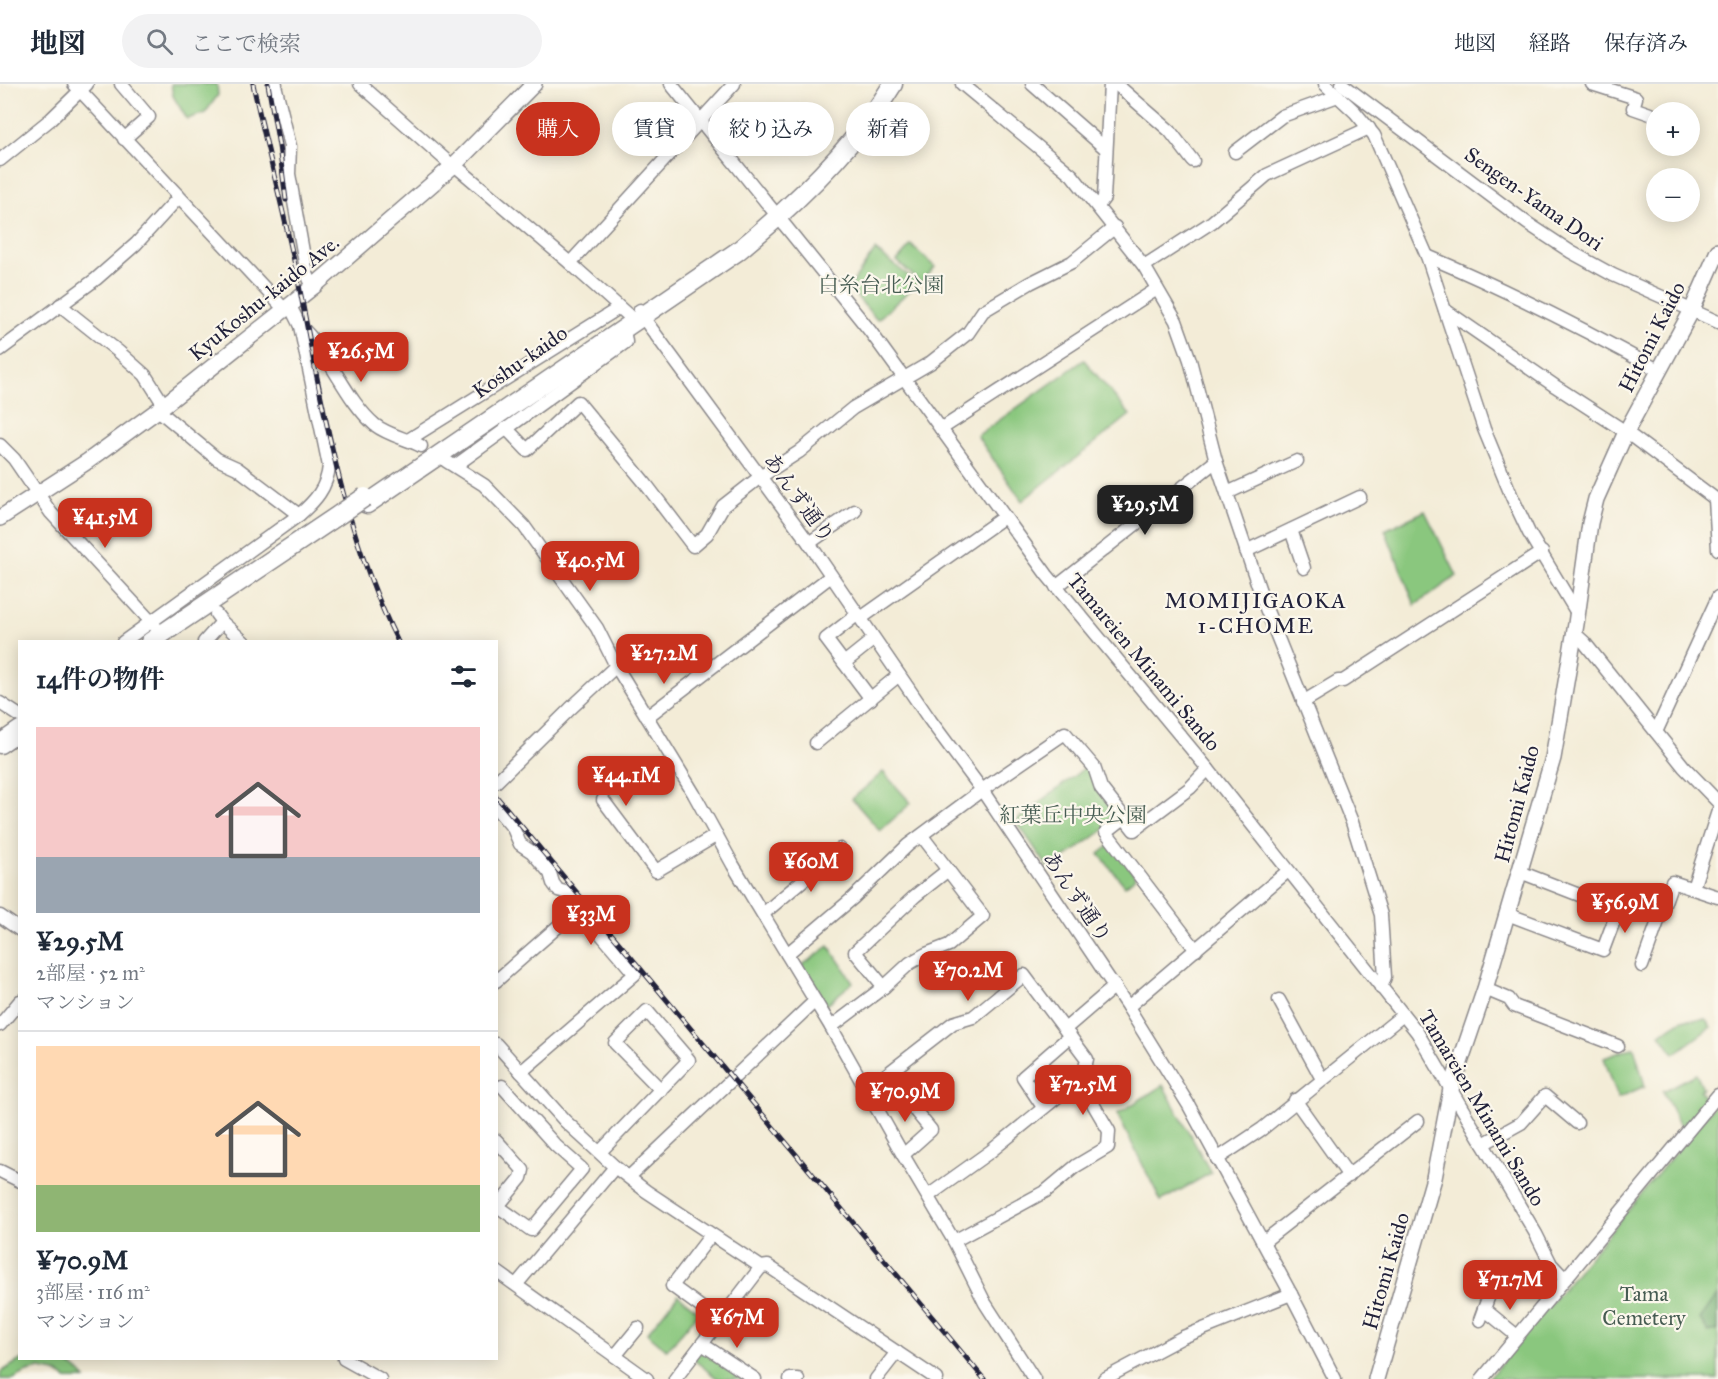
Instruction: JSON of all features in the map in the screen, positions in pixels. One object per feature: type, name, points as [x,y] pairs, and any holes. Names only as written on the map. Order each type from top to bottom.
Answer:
[{"type":"highway","name":"Koshu-kaido","points":[[777,214],[855,126],[884,84]]},
{"type":"highway","name":"Koshu-kaido","points":[[169,640],[777,214],[860,132],[893,84]]},
{"type":"highway","name":"Koshu-kaido","points":[[152,630],[343,516]]},
{"type":"highway","points":[[0,744],[18,731]]},
{"type":"highway","points":[[0,755],[18,743]]},
{"type":"main road","name":"KyuKoshu-kaido Ave.","points":[[0,518],[80,467],[288,308],[453,165],[534,84]]},
{"type":"main road","name":"Hitomi Kaido","points":[[1376,1379],[1434,1178],[1451,1089],[1485,989],[1553,758],[1590,523],[1596,499],[1626,432],[1692,310],[1718,251]]},
{"type":"street","points":[[120,84],[149,117],[124,139]]},
{"type":"street","points":[[276,84],[290,146],[289,174],[307,274],[313,287]]},
{"type":"street","name":"あんず通り","points":[[360,84],[631,315],[760,477],[982,790],[1115,986],[1172,1077],[1292,1294],[1335,1379]]},
{"type":"street","name":"Tamareien Minami Sando","points":[[671,84],[870,331],[1056,587],[1208,769],[1417,1032],[1551,1264],[1565,1279]]},
{"type":"street","points":[[570,262],[734,84]]},
{"type":"street","points":[[962,84],[1072,176],[1098,206],[1143,266],[1176,321],[1190,360],[1216,461],[1246,551],[1265,606],[1352,822],[1381,915],[1385,976],[1381,988]]},
{"type":"street","points":[[1032,84],[1105,148]]},
{"type":"street","points":[[1098,206],[1104,198],[1110,84]]},
{"type":"street","points":[[1116,84],[1170,131],[1193,161]]},
{"type":"street","points":[[1324,84],[1340,90],[1369,128],[1398,188],[1427,256],[1484,429],[1512,497],[1529,533],[1577,613]]},
{"type":"street","points":[[1592,84],[1636,98],[1633,108],[1646,113]]},
{"type":"street","points":[[0,160],[51,119],[81,86],[124,139],[288,308],[376,426],[421,446]]},
{"type":"street","points":[[1235,152],[1282,116],[1340,90]]},
{"type":"street","name":"Sengen-Yama Dori","points":[[1340,90],[1552,239],[1613,275],[1718,322]]},
{"type":"street","points":[[1143,266],[1212,222],[1267,175],[1369,128]]},
{"type":"street","points":[[0,350],[96,279],[136,244],[179,197]]},
{"type":"street","points":[[506,428],[527,450],[578,402],[645,483],[693,546],[707,534],[723,506],[760,477],[799,452],[853,408],[930,363],[968,333],[983,311],[1030,283],[1072,262],[1114,227]]},
{"type":"street","points":[[1427,256],[1477,277],[1555,315],[1660,371]]},
{"type":"street","points":[[941,429],[1157,289]]},
{"type":"street","points":[[60,305],[145,375],[161,407],[217,459],[237,468],[299,515]]},
{"type":"street","points":[[1444,310],[1626,432],[1716,500],[1718,549]]},
{"type":"street","points":[[631,315],[626,342],[506,428],[451,464],[484,485],[525,526],[597,628],[616,666],[831,1028],[954,1241],[985,1303],[1034,1379]]},
{"type":"street","points":[[408,440],[631,315]]},
{"type":"street","points":[[128,640],[152,630],[299,515],[314,502],[328,480],[329,466],[300,326]]},
{"type":"street","points":[[0,445],[14,459],[51,513],[152,630]]},
{"type":"street","points":[[1056,587],[1216,461]]},
{"type":"street","points":[[1227,493],[1297,461]]},
{"type":"street","points":[[1246,551],[1360,497]]},
{"type":"street","points":[[809,543],[855,511]]},
{"type":"street","points":[[870,699],[826,639],[1004,517]]},
{"type":"street","points":[[1291,530],[1304,568]]},
{"type":"street","points":[[1303,702],[1338,681],[1343,681],[1542,552]]},
{"type":"street","points":[[647,717],[831,576]]},
{"type":"street","points":[[1656,732],[1718,597]]},
{"type":"street","points":[[205,640],[219,618],[242,640]]},
{"type":"street","points":[[1574,633],[1584,642],[1684,767],[1718,802]]},
{"type":"street","points":[[844,663],[874,639]]},
{"type":"street","points":[[498,780],[616,666]]},
{"type":"street","points":[[816,743],[899,675]]},
{"type":"street","points":[[0,703],[18,715]]},
{"type":"street","points":[[787,954],[854,898],[908,845],[982,790],[1065,734],[1094,767],[1101,788],[1134,830],[1190,788],[1208,769]]},
{"type":"street","points":[[603,800],[656,871],[717,835]]},
{"type":"street","points":[[498,810],[513,828],[520,844],[532,852],[550,873],[558,890],[565,892],[635,974],[520,1072]]},
{"type":"street","points":[[1693,888],[1718,811]]},
{"type":"street","points":[[1124,818],[1106,832],[1196,950]]},
{"type":"street","points":[[831,1028],[884,987],[910,963],[949,945],[983,916],[922,836]]},
{"type":"street","points":[[763,914],[840,849]]},
{"type":"street","points":[[884,987],[855,952],[948,870]]},
{"type":"street","points":[[1128,1007],[1288,871]]},
{"type":"street","points":[[1507,914],[1603,950],[1618,910],[1520,872]]},
{"type":"street","points":[[1642,966],[1672,882],[1718,897]]},
{"type":"street","points":[[498,979],[579,908]]},
{"type":"street","points":[[0,916],[18,929]]},
{"type":"street","points":[[903,1155],[931,1131],[886,1075],[953,1023],[973,1017],[1024,975],[1087,1059],[1083,1076],[992,1151],[928,1196]]},
{"type":"street","points":[[1043,1107],[1023,1077],[1115,986]]},
{"type":"street","points":[[1485,989],[1509,999],[1514,1006],[1618,1046]]},
{"type":"street","points":[[1279,1000],[1322,1079]]},
{"type":"street","points":[[629,1177],[815,1001]]},
{"type":"street","points":[[0,1025],[18,1004]]},
{"type":"street","points":[[600,1152],[660,1090],[689,1060],[647,1011],[615,1042],[660,1090]]},
{"type":"street","points":[[1217,1159],[1262,1129],[1295,1100],[1403,1015]]},
{"type":"street","points":[[498,1050],[565,1121],[615,1167],[711,1235],[761,1267],[768,1266],[936,1379]]},
{"type":"street","points":[[954,1241],[1046,1191],[1076,1166],[1108,1147],[1109,1131],[1079,1080]]},
{"type":"street","points":[[498,1085],[556,1146],[582,1169],[531,1230],[498,1206]]},
{"type":"street","points":[[876,1107],[897,1089]]},
{"type":"street","points":[[1482,1379],[1718,1095]]},
{"type":"street","points":[[1483,1144],[1521,1123],[1545,1096],[1576,1123]]},
{"type":"street","points":[[1295,1100],[1349,1176]]},
{"type":"street","points":[[1263,1242],[1418,1121]]},
{"type":"street","points":[[498,1142],[523,1170],[522,1178],[498,1204]]},
{"type":"street","points":[[516,1286],[615,1167]]},
{"type":"street","points":[[0,1171],[18,1181]]},
{"type":"street","points":[[711,1235],[672,1286],[720,1321]]},
{"type":"street","points":[[676,1379],[761,1267]]},
{"type":"street","points":[[498,1272],[647,1379]]},
{"type":"street","points":[[1492,1287],[1482,1314],[1517,1336]]},
{"type":"street","points":[[1104,1379],[1183,1337],[1292,1294]]},
{"type":"street","points":[[615,1356],[638,1328]]},
{"type":"street","points":[[702,1344],[755,1379]]},
{"type":"street","points":[[876,1379],[897,1352]]},
{"type":"street","points":[[346,1360],[380,1379]]},
{"type":"street","points":[[790,1379],[798,1379]]},
{"type":"green space","points":[[171,84],[217,84],[218,95],[205,113],[187,119],[173,96]]},
{"type":"green space","points":[[911,245],[935,267],[921,283],[897,261]]},
{"type":"green space","name":"白糸台北公園","points":[[875,250],[918,283],[877,320],[849,288]]},
{"type":"green space","points":[[1084,360],[1130,415],[1022,501],[977,436]]},
{"type":"green space","points":[[1425,511],[1457,576],[1415,605],[1385,530]]},
{"type":"green space","name":"紅葉丘中央公園","points":[[1088,765],[1119,819],[1049,869],[1016,821]]},
{"type":"green space","points":[[883,772],[911,803],[880,831],[852,799]]},
{"type":"green space","points":[[1114,842],[1136,877],[1125,886],[1099,854]]},
{"type":"green space","points":[[829,946],[853,982],[825,1006],[801,966]]},
{"type":"green space","points":[[1706,1019],[1711,1027],[1674,1054],[1660,1034],[1682,1020]]},
{"type":"green space","points":[[1634,1047],[1645,1086],[1618,1098],[1604,1058]]},
{"type":"green space","points":[[1696,1074],[1703,1088],[1700,1090],[1707,1103],[1688,1126],[1680,1126],[1663,1091]]},
{"type":"green space","points":[[1163,1085],[1211,1173],[1161,1201],[1117,1114]]},
{"type":"green space","name":"Tama Cemetery","points":[[1718,1101],[1718,1379],[1488,1379]]},
{"type":"green space","points":[[1718,1294],[1718,1330],[1708,1332],[1700,1319]]},
{"type":"green space","points":[[678,1295],[699,1312],[667,1350],[647,1333]]},
{"type":"green space","points":[[701,1347],[747,1379],[718,1379],[693,1359]]},
{"type":"green space","points":[[20,1360],[57,1360],[72,1366],[86,1379],[67,1379],[55,1372],[40,1369],[13,1379],[0,1379],[1,1372]]},
{"type":"railway","points":[[253,84],[291,247],[324,412],[347,506],[378,598],[397,640]]},
{"type":"railway","points":[[268,84],[286,200]]},
{"type":"railway","points":[[498,798],[984,1379]]},
{"type":"district","name":"MOMIJIGAOKA 1-CHOME","points":[[1256,612]]}]
